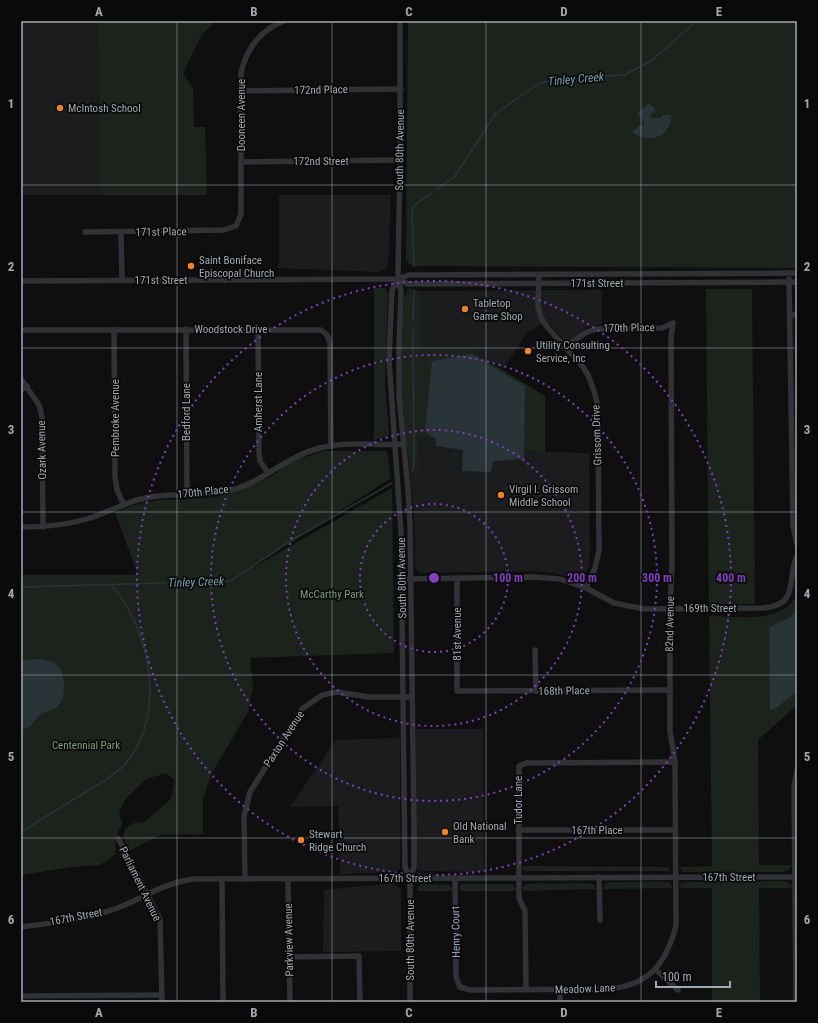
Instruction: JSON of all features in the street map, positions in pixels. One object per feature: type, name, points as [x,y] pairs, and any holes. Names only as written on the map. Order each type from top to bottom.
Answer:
[{"type":"street","name":"Dooneen Avenue","points":[[236,226],[241,214],[241,91],[243,64],[252,46],[259,37],[270,28],[284,21]]},
{"type":"street","name":"South 80th Avenue","points":[[400,21],[401,89],[398,279],[401,291],[399,396],[408,489],[411,579],[414,867],[410,878],[410,1002]]},
{"type":"street","name":"172nd Place","points":[[241,91],[401,89]]},
{"type":"street","name":"172nd Street","points":[[242,162],[400,160]]},
{"type":"street","name":"171st Place","points":[[84,232],[121,233],[224,230],[236,226]]},
{"type":"street","points":[[121,233],[122,280]]},
{"type":"street","points":[[790,273],[790,315],[794,390],[793,526],[797,544]]},
{"type":"street","name":"171st Street","points":[[21,281],[398,279],[409,275],[797,273]]},
{"type":"street","name":"Grissom Drive","points":[[540,275],[538,307],[541,318],[588,375],[598,408],[599,550],[595,568],[586,588]]},
{"type":"street","name":"South 80th Avenue","points":[[398,279],[392,290],[389,360],[401,532],[405,867],[410,878]]},
{"type":"street","name":"171st Street","points":[[398,279],[408,284],[797,282]]},
{"type":"street","points":[[790,315],[797,315]]},
{"type":"street","name":"170th Place","points":[[565,346],[585,333],[595,329],[662,328],[673,323]]},
{"type":"street","name":"82nd Avenue","points":[[673,323],[670,338],[672,564],[670,609],[670,731],[675,762],[676,877]]},
{"type":"street","name":"Bedford Lane","points":[[186,329],[187,495]]},
{"type":"street","name":"Amherst Lane","points":[[258,329],[259,453],[260,461],[268,473]]},
{"type":"street","name":"Woodstock Drive","points":[[21,330],[317,329],[327,335],[330,343],[331,446]]},
{"type":"street","name":"Pembroke Avenue","points":[[114,330],[115,477],[117,490],[124,505]]},
{"type":"street","name":"Ozark Avenue","points":[[21,378],[39,405],[43,422],[43,527]]},
{"type":"street","points":[[21,390],[27,386]]},
{"type":"street","name":"170th Place","points":[[21,527],[43,527],[68,524],[93,517],[146,498],[212,494],[234,489],[268,473],[292,458],[314,449],[352,443],[404,444]]},
{"type":"street","name":"169th Street","points":[[402,579],[546,577],[569,581],[586,588],[605,599],[630,607],[670,609],[763,608],[774,606],[782,601],[790,592],[792,586],[793,565],[797,556]]},
{"type":"street","name":"81st Avenue","points":[[457,578],[457,691]]},
{"type":"street","points":[[535,650],[536,691]]},
{"type":"street","name":"168th Place","points":[[457,691],[670,690]]},
{"type":"street","name":"Paxton Avenue","points":[[244,879],[244,816],[250,792],[302,709],[322,695],[337,692],[369,697],[412,697]]},
{"type":"street","name":"Tudor Lane","points":[[526,990],[525,911],[519,898],[518,770],[521,764],[675,762]]},
{"type":"street","points":[[796,1002],[794,787],[797,770]]},
{"type":"street","name":"167th Place","points":[[518,830],[675,830]]},
{"type":"street","name":"Parliament Avenue","points":[[118,838],[160,919],[162,1002]]},
{"type":"street","points":[[599,877],[600,920]]},
{"type":"street","name":"Meadow Lane","points":[[460,987],[471,990],[560,990],[624,988],[635,983],[656,970],[672,942],[676,926],[676,877]]},
{"type":"street","name":"167th Street","points":[[21,927],[102,914],[175,882],[193,879],[796,877]]},
{"type":"street","name":"Henry Court","points":[[455,878],[456,977],[460,987]]},
{"type":"street","name":"Parkview Avenue","points":[[288,879],[290,1002]]},
{"type":"street","points":[[222,880],[223,1002]]},
{"type":"street","points":[[289,957],[359,956],[360,1002]]},
{"type":"street","points":[[656,970],[678,990]]},
{"type":"street","points":[[560,990],[560,1002]]},
{"type":"street","points":[[21,996],[162,995]]},
{"type":"shaded area","name":"McIntosh School","points":[[21,21],[98,21],[99,195],[21,195]]},
{"type":"shaded area","points":[[649,103],[656,110],[650,115],[652,118],[660,118],[663,115],[672,115],[667,129],[658,137],[646,138],[632,132],[640,125],[644,125],[644,122],[637,114]]},
{"type":"shaded area","points":[[279,195],[391,195],[388,265],[386,269],[378,272],[277,268],[279,263]]},
{"type":"shaded area","points":[[602,290],[602,324],[588,327],[566,343],[548,322],[540,325],[528,332],[503,369],[467,348],[420,349],[420,291]]},
{"type":"shaded area","points":[[472,354],[525,386],[524,459],[493,461],[491,472],[462,471],[463,450],[436,446],[436,439],[425,432],[432,361]]},
{"type":"shaded area","name":"Virgil I. Grissom Middle School","points":[[418,438],[436,439],[436,446],[589,453],[590,554],[589,564],[583,581],[555,573],[535,571],[419,573],[415,567],[414,517],[410,473],[418,470]]},
{"type":"shaded area","points":[[797,610],[797,691],[775,709],[770,710],[769,627],[789,618]]},
{"type":"shaded area","points":[[40,659],[53,662],[59,666],[64,683],[62,701],[57,707],[42,713],[30,726],[21,730],[21,660]]},
{"type":"shaded area","points":[[416,729],[483,729],[484,872],[421,871],[417,869]]},
{"type":"shaded area","points":[[400,738],[400,870],[392,872],[340,874],[338,806],[290,807],[336,740]]},
{"type":"shaded area","points":[[393,883],[401,890],[401,951],[323,952],[324,890]]},
{"type":"green space","points":[[98,21],[216,21],[202,34],[183,73],[193,89],[194,127],[205,127],[207,195],[99,195]]},
{"type":"green space","points":[[408,21],[797,21],[797,268],[412,266],[406,261]]},
{"type":"green space","points":[[374,288],[385,288],[388,294],[385,384],[389,431],[388,437],[374,440]]},
{"type":"green space","points":[[409,288],[420,291],[420,349],[467,348],[545,396],[545,452],[436,446],[436,439],[419,438],[418,470],[410,473],[401,392],[403,299]]},
{"type":"green space","points":[[706,289],[752,289],[755,604],[709,605]]},
{"type":"green space","points":[[324,451],[387,451],[391,478],[242,574],[392,488],[394,653],[250,658],[253,687],[248,712],[213,771],[203,798],[203,834],[160,835],[129,851],[123,837],[125,829],[136,822],[143,823],[171,799],[175,780],[166,773],[147,779],[126,798],[119,812],[122,824],[115,838],[116,854],[100,865],[72,867],[21,875],[21,575],[138,575],[115,512],[142,503],[161,500],[210,498],[236,492],[270,477],[293,461]]},
{"type":"green space","points":[[797,594],[797,705],[758,740],[759,865],[792,865],[790,869],[784,872],[682,872],[679,867],[712,866],[709,616],[758,617],[770,615],[781,611],[790,604]]},
{"type":"green space","points":[[522,866],[668,867],[670,871],[524,871]]},
{"type":"green space","points":[[784,881],[791,884],[792,888],[759,888],[760,1002],[712,1002],[712,888],[679,888],[680,884],[683,882]]},
{"type":"green space","points":[[609,882],[670,882],[672,888],[603,889],[605,884]]},
{"type":"green space","points":[[589,883],[594,885],[596,889],[523,891],[523,886],[527,884]]},
{"type":"green space","points":[[423,884],[449,885],[453,891],[417,891],[418,887]]},
{"type":"green space","points":[[512,884],[516,891],[460,891],[460,885]]},
{"type":"waterway","name":"Tinley Creek","points":[[437,189],[455,176],[496,113],[540,83],[566,78],[624,75],[651,61],[697,21]]},
{"type":"waterway","name":"Tinley Creek","points":[[414,267],[412,212],[414,205],[433,192]]},
{"type":"waterway","name":"Tinley Creek","points":[[413,320],[414,291]]},
{"type":"waterway","name":"Tinley Creek","points":[[412,471],[414,465],[413,329]]},
{"type":"waterway","name":"Tinley Creek","points":[[21,587],[231,581],[287,543],[392,483]]},
{"type":"waterway","points":[[21,832],[113,775],[127,762],[139,742],[147,720],[150,696],[149,671],[144,647],[136,624],[125,603],[111,585]]},
{"type":"place","name":"McIntosh School","points":[[60,108]]},
{"type":"place","name":"Saint Boniface Episcopal Church","points":[[191,266]]},
{"type":"place","name":"Tabletop Game Shop","points":[[465,309]]},
{"type":"place","name":"Utility Consulting Service, Inc","points":[[528,351]]},
{"type":"place","name":"Virgil I. Grissom Middle School","points":[[501,495]]},
{"type":"place","name":"Old National Bank","points":[[445,832]]},
{"type":"place","name":"Stewart Ridge Church","points":[[301,840]]},
{"type":"park label","name":"McCarthy Park","points":[[332,594]]},
{"type":"park label","name":"Centennial Park","points":[[86,745]]}]
